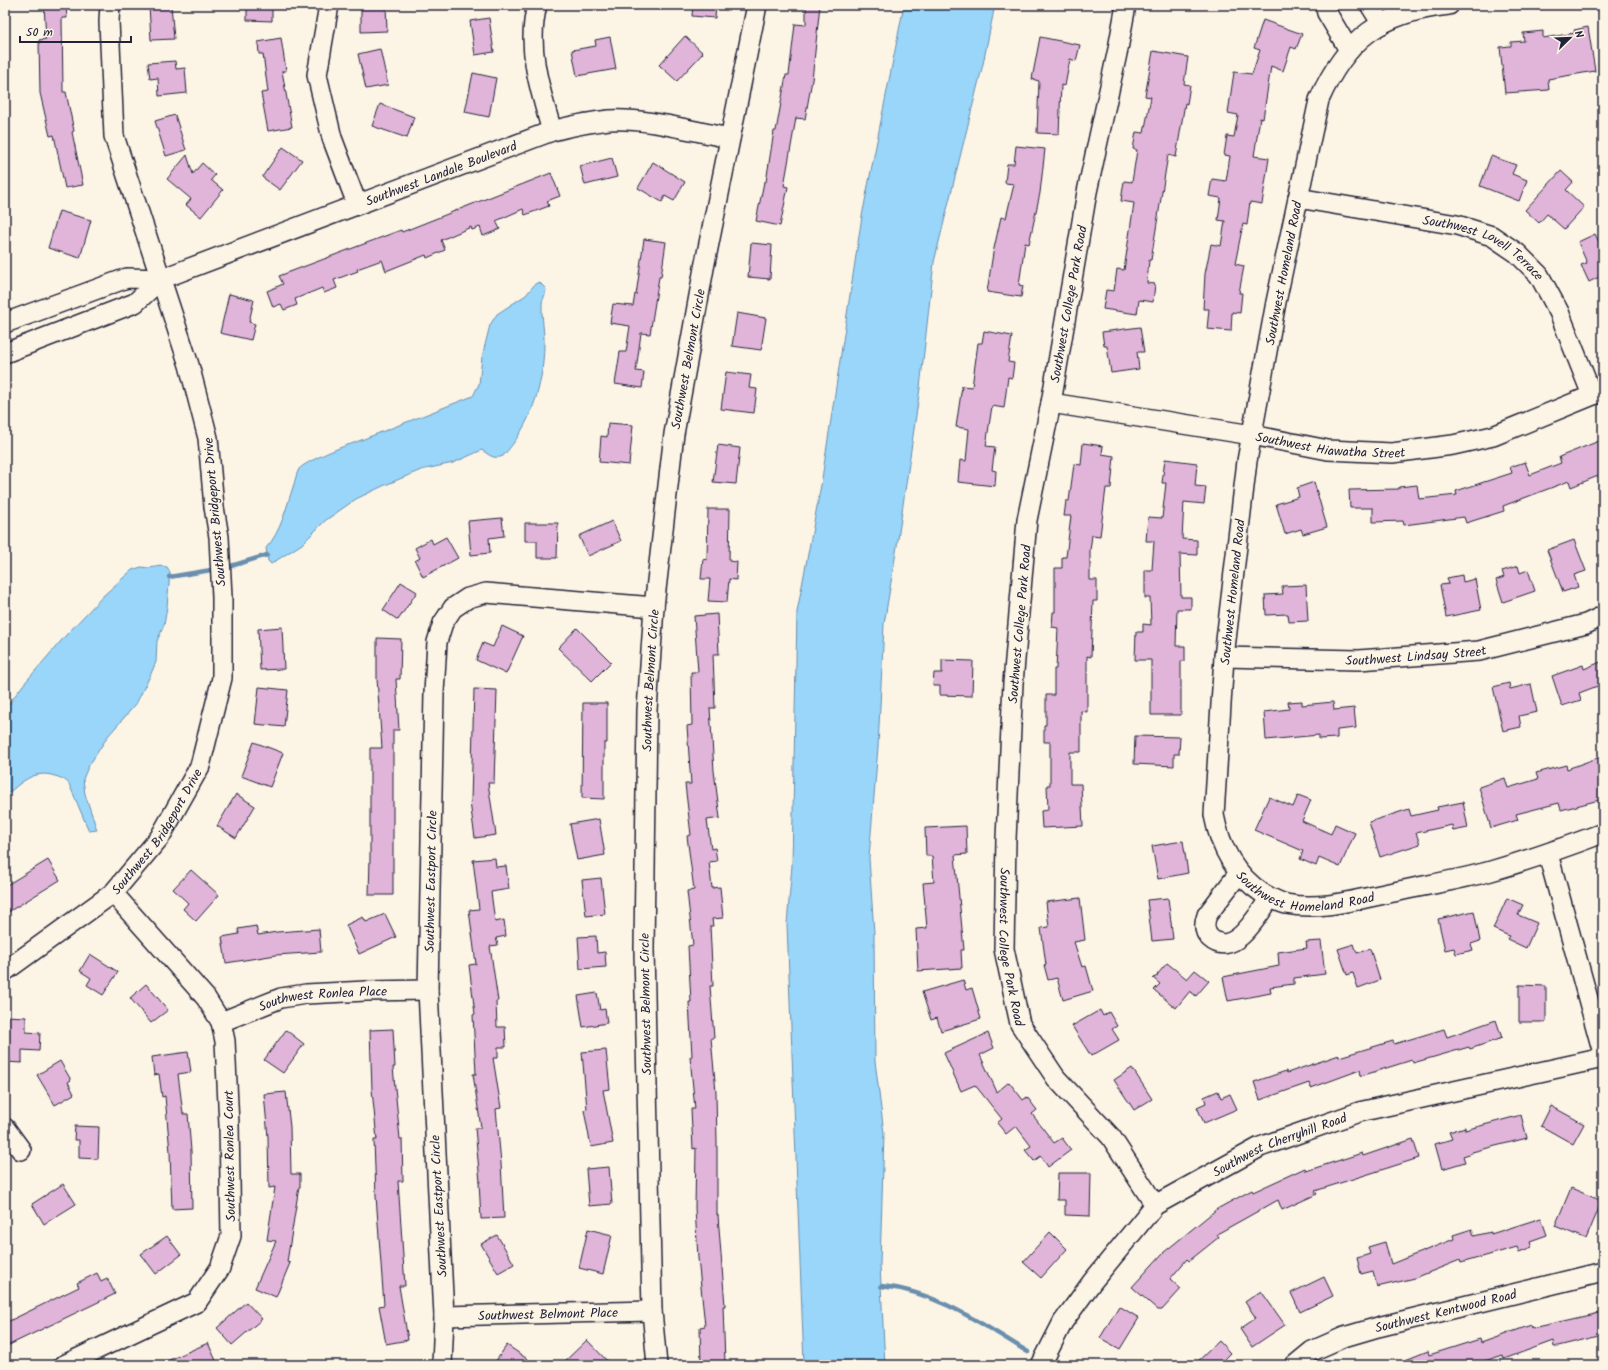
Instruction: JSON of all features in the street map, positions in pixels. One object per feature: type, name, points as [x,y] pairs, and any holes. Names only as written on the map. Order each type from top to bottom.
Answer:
[{"type":"street","name":"Southwest Bridgeport Drive","points":[[5,972],[113,892],[160,837],[200,766],[222,678],[222,597],[219,537],[214,507],[208,438],[189,365],[114,136],[109,21],[110,5]]},
{"type":"street","points":[[328,5],[317,75],[332,138],[357,204]]},
{"type":"street","points":[[536,5],[533,21],[536,74],[552,131]]},
{"type":"street","name":"Southwest Belmont Circle","points":[[657,1365],[652,1311],[644,950],[647,710],[654,607],[674,434],[704,268],[757,5]]},
{"type":"street","name":"Southwest College Park Road","points":[[1126,5],[1087,192],[1051,403],[1027,520],[1015,667],[1006,839],[1004,949],[1020,1024],[1056,1078],[1111,1137],[1155,1205]]},
{"type":"street","points":[[1325,5],[1327,13],[1350,50]]},
{"type":"street","points":[[1370,5],[1382,24]]},
{"type":"street","name":"Southwest Homeland Road","points":[[1449,5],[1410,12],[1389,20],[1366,34],[1342,58],[1329,78],[1319,100],[1276,302],[1247,461],[1224,657],[1214,815],[1218,834],[1228,858],[1239,873],[1254,888],[1270,898],[1286,904],[1321,907],[1490,871],[1548,854],[1603,833]]},
{"type":"street","name":"Southwest Landale Boulevard","points":[[5,353],[135,303],[161,279],[552,131],[583,123],[610,120],[640,121],[730,138]]},
{"type":"street","name":"Southwest Lovell Terrace","points":[[1298,198],[1458,225],[1492,236],[1517,253],[1539,275],[1598,393]]},
{"type":"street","name":"Southwest Landale Boulevard","points":[[5,323],[127,278],[161,279]]},
{"type":"street","name":"Southwest Hiawatha Street","points":[[1051,403],[1252,435],[1328,450],[1392,453],[1453,445],[1493,436],[1598,393]]},
{"type":"street","name":"Southwest Eastport Circle","points":[[442,1365],[444,1316],[428,990],[434,693],[437,642],[442,623],[453,608],[468,598],[486,593],[654,607]]},
{"type":"street","name":"Southwest Lindsay Street","points":[[1224,657],[1359,660],[1479,652],[1586,624],[1603,616]]},
{"type":"street","points":[[1548,854],[1603,1053]]},
{"type":"street","points":[[1239,873],[1207,915],[1204,922],[1204,930],[1208,937],[1220,943],[1228,943],[1242,936],[1270,898]]},
{"type":"street","name":"Southwest Ronlea Court","points":[[64,1365],[197,1302],[220,1268],[231,1236],[229,1126],[225,1041],[221,1022],[206,998],[113,892]]},
{"type":"street","name":"Southwest Ronlea Place","points":[[221,1022],[281,998],[306,994],[428,990]]},
{"type":"street","name":"Southwest Cherryhill Road","points":[[1041,1365],[1063,1322],[1088,1288],[1155,1205],[1260,1146],[1359,1112],[1603,1058]]},
{"type":"street","points":[[5,1128],[21,1150]]},
{"type":"street","name":"Southwest Kentwood Road","points":[[1295,1365],[1312,1351],[1344,1337],[1378,1327],[1603,1272]]},
{"type":"street","name":"Southwest Belmont Place","points":[[444,1316],[652,1311]]},
{"type":"water","points":[[904,5],[995,5],[983,64],[934,262],[920,388],[884,624],[878,747],[869,858],[874,933],[875,1061],[884,1133],[880,1265],[885,1365],[804,1365],[787,924],[792,865],[797,612],[821,485],[862,216]]},
{"type":"water","points":[[539,282],[546,289],[546,293],[542,303],[544,341],[543,361],[538,391],[534,405],[521,432],[503,456],[494,457],[482,450],[453,463],[421,470],[383,486],[356,499],[326,520],[302,544],[271,564],[268,561],[266,548],[276,535],[299,469],[308,462],[346,445],[473,396],[479,384],[482,357],[490,325],[497,314],[526,295],[535,284]]},
{"type":"water","points":[[161,566],[167,567],[170,572],[167,607],[164,625],[157,641],[156,662],[136,704],[108,736],[88,767],[83,779],[85,794],[97,830],[89,831],[69,784],[59,777],[40,774],[28,778],[5,796],[5,709],[23,685],[67,634],[104,595],[132,570],[141,567],[149,568]]},
{"type":"building","points":[[44,5],[66,5],[67,18],[62,18],[63,92],[66,92],[74,131],[72,132],[83,185],[65,188],[54,135],[50,136],[40,93],[39,40],[46,39]]},
{"type":"building","points":[[149,5],[171,5],[174,39],[151,40]]},
{"type":"building","points":[[247,5],[272,5],[272,21],[247,20]]},
{"type":"building","points":[[361,5],[386,5],[387,31],[361,32]]},
{"type":"building","points":[[693,5],[716,5],[715,18],[692,16]]},
{"type":"building","points":[[806,5],[820,5],[812,80],[805,119],[796,118],[784,186],[788,187],[780,226],[756,221],[764,182],[766,182],[774,131],[776,131],[786,75],[789,75],[795,24],[806,25]]},
{"type":"building","points":[[489,18],[494,52],[475,55],[470,21]]},
{"type":"building","points":[[1263,20],[1302,34],[1296,49],[1291,47],[1283,71],[1271,66],[1263,119],[1260,118],[1254,156],[1269,158],[1262,204],[1250,202],[1247,225],[1243,224],[1235,264],[1244,266],[1239,293],[1242,293],[1240,313],[1232,312],[1231,331],[1207,329],[1209,309],[1203,309],[1205,274],[1211,244],[1221,246],[1225,221],[1218,220],[1221,198],[1209,196],[1212,179],[1226,181],[1230,156],[1224,155],[1227,136],[1234,137],[1238,115],[1228,113],[1234,72],[1252,74],[1260,50],[1254,48]]},
{"type":"building","points":[[1588,27],[1595,71],[1548,79],[1549,90],[1505,93],[1500,47],[1511,46],[1511,42],[1524,41],[1523,33],[1543,31],[1543,38],[1575,33],[1574,30]]},
{"type":"building","points":[[685,36],[703,53],[677,81],[659,65]]},
{"type":"building","points":[[610,37],[616,69],[577,76],[572,50],[596,46],[595,40]]},
{"type":"building","points":[[1040,37],[1080,45],[1076,61],[1070,59],[1065,86],[1061,85],[1059,134],[1037,133],[1039,81],[1032,79]]},
{"type":"building","points":[[281,38],[286,71],[282,71],[292,127],[268,131],[261,93],[268,92],[263,54],[259,54],[258,42]]},
{"type":"building","points":[[380,49],[388,85],[366,89],[358,54]]},
{"type":"building","points":[[1153,51],[1188,57],[1184,84],[1190,85],[1187,104],[1185,103],[1176,157],[1168,155],[1151,260],[1149,260],[1147,283],[1155,284],[1153,302],[1139,300],[1137,314],[1103,309],[1106,290],[1114,291],[1117,269],[1124,270],[1134,203],[1121,201],[1124,181],[1132,182],[1137,150],[1133,149],[1136,132],[1144,133],[1151,97],[1145,96]]},
{"type":"building","points":[[175,61],[176,69],[185,68],[187,93],[159,96],[158,78],[150,79],[148,63]]},
{"type":"building","points":[[473,73],[496,78],[489,117],[465,112]]},
{"type":"building","points":[[380,104],[414,117],[407,138],[372,126]]},
{"type":"building","points":[[175,115],[186,150],[166,156],[155,121]]},
{"type":"building","points":[[1016,146],[1045,149],[1040,193],[1029,244],[1025,243],[1019,285],[1023,286],[1021,297],[987,292],[993,253],[1001,217],[1006,218],[1014,184],[1005,183],[1007,164],[1014,164]]},
{"type":"building","points":[[283,147],[302,160],[280,190],[262,177]]},
{"type":"building","points":[[187,155],[193,174],[202,163],[215,175],[211,180],[223,190],[201,217],[186,205],[191,199],[167,179]]},
{"type":"building","points":[[1491,156],[1516,165],[1512,174],[1527,180],[1519,201],[1480,186]]},
{"type":"building","points":[[612,158],[617,177],[585,185],[580,166]]},
{"type":"building","points":[[653,162],[685,182],[674,201],[665,196],[662,202],[638,188]]},
{"type":"building","points":[[1561,171],[1573,182],[1566,190],[1584,207],[1564,229],[1547,214],[1539,223],[1525,210]]},
{"type":"building","points":[[551,173],[560,196],[547,201],[549,206],[525,215],[523,209],[496,221],[500,229],[483,236],[480,227],[472,230],[471,227],[441,240],[445,250],[427,258],[426,255],[386,271],[382,260],[357,269],[358,271],[334,280],[337,288],[324,293],[322,288],[295,299],[297,305],[284,310],[281,304],[273,307],[267,291],[283,284],[279,276],[401,230],[402,232]]},
{"type":"building","points":[[59,211],[91,220],[80,258],[48,248]]},
{"type":"building","points":[[1595,234],[1599,242],[1603,240],[1603,275],[1589,282],[1581,265],[1587,263],[1578,242]]},
{"type":"building","points":[[644,239],[666,242],[650,334],[641,333],[636,371],[644,372],[642,388],[615,384],[620,352],[626,352],[630,326],[610,323],[613,304],[633,306]]},
{"type":"building","points":[[751,243],[772,245],[770,279],[748,277]]},
{"type":"building","points":[[229,294],[254,300],[249,322],[255,324],[251,340],[220,333]]},
{"type":"building","points":[[737,313],[766,318],[761,350],[732,346]]},
{"type":"building","points":[[1140,327],[1144,352],[1137,352],[1139,369],[1111,373],[1107,346],[1104,346],[1102,332]]},
{"type":"building","points":[[984,331],[1012,336],[1008,362],[1014,363],[1012,378],[1008,377],[1004,408],[992,406],[986,446],[995,447],[992,470],[996,471],[995,486],[958,482],[960,460],[966,461],[969,429],[956,427],[962,386],[972,387],[978,343],[982,343]]},
{"type":"building","points":[[726,372],[751,375],[749,388],[757,389],[754,413],[721,409]]},
{"type":"building","points":[[608,423],[633,425],[629,465],[599,462],[601,436],[607,437]]},
{"type":"building","points":[[1599,441],[1603,452],[1603,474],[1571,487],[1569,481],[1503,506],[1504,511],[1466,523],[1464,517],[1404,525],[1403,521],[1373,522],[1373,508],[1350,508],[1349,490],[1399,489],[1399,487],[1417,485],[1419,499],[1457,495],[1456,491],[1512,473],[1510,467],[1525,462],[1530,475],[1561,463],[1559,457]]},
{"type":"building","points":[[1083,443],[1103,446],[1102,454],[1114,456],[1111,488],[1106,488],[1100,536],[1092,535],[1090,551],[1090,580],[1097,580],[1097,601],[1093,601],[1091,657],[1087,656],[1087,712],[1081,711],[1081,752],[1070,752],[1070,784],[1081,784],[1083,826],[1042,828],[1041,811],[1048,810],[1047,785],[1050,785],[1050,742],[1044,742],[1044,725],[1046,725],[1046,695],[1054,695],[1054,669],[1056,669],[1058,628],[1052,627],[1053,612],[1055,612],[1055,568],[1062,568],[1062,557],[1066,557],[1071,516],[1064,516],[1066,501],[1069,501],[1074,464],[1081,465]]},
{"type":"building","points":[[718,445],[740,448],[736,484],[713,482]]},
{"type":"building","points":[[1165,459],[1197,463],[1195,486],[1206,487],[1204,504],[1184,502],[1182,539],[1197,540],[1197,555],[1180,554],[1181,597],[1191,597],[1191,609],[1177,609],[1176,646],[1185,646],[1185,661],[1181,661],[1181,715],[1151,715],[1151,660],[1135,660],[1136,632],[1143,632],[1143,624],[1151,625],[1150,598],[1145,598],[1145,570],[1152,570],[1154,541],[1146,541],[1148,517],[1162,518],[1166,483],[1162,483]]},
{"type":"building","points":[[1314,482],[1327,527],[1303,534],[1301,529],[1285,534],[1276,504],[1299,497],[1297,488]]},
{"type":"building","points":[[708,509],[730,509],[729,561],[737,562],[736,580],[729,579],[727,602],[708,601],[710,579],[701,579],[703,559],[707,560]]},
{"type":"building","points":[[502,518],[504,536],[489,538],[490,553],[471,555],[468,521]]},
{"type":"building","points":[[612,521],[621,541],[588,556],[579,536]]},
{"type":"building","points":[[525,523],[558,523],[557,558],[537,558],[537,541],[525,541]]},
{"type":"building","points":[[446,537],[458,558],[423,577],[415,561],[420,558],[415,548],[431,539],[433,544]]},
{"type":"building","points":[[1574,540],[1586,571],[1574,575],[1578,587],[1563,592],[1547,550]]},
{"type":"building","points":[[1518,566],[1520,573],[1528,570],[1535,591],[1503,602],[1496,580],[1504,577],[1502,571]]},
{"type":"building","points":[[1462,575],[1463,582],[1475,579],[1481,610],[1446,617],[1440,585],[1449,584],[1447,578]]},
{"type":"building","points":[[401,582],[417,592],[398,620],[383,610]]},
{"type":"building","points":[[1306,585],[1308,621],[1289,622],[1288,614],[1266,615],[1265,595],[1283,594],[1282,586]]},
{"type":"building","points":[[717,614],[719,654],[713,654],[715,708],[710,708],[714,771],[720,818],[707,820],[711,849],[715,848],[717,861],[709,862],[712,888],[720,887],[723,918],[712,919],[713,926],[710,926],[713,986],[710,986],[714,1038],[711,1038],[716,1092],[717,1215],[725,1306],[723,1306],[725,1363],[701,1364],[700,1327],[705,1326],[698,1258],[695,1208],[696,1148],[693,1149],[691,1109],[695,1109],[690,1057],[692,1056],[688,946],[693,945],[687,891],[694,890],[687,836],[691,835],[685,784],[691,784],[687,726],[692,725],[691,672],[698,672],[694,616]]},
{"type":"building","points":[[502,626],[523,636],[506,674],[476,660],[483,643],[493,647]]},
{"type":"building","points":[[282,627],[284,669],[260,670],[258,629]]},
{"type":"building","points":[[577,628],[611,662],[592,681],[558,648]]},
{"type":"building","points":[[377,638],[401,639],[400,679],[396,679],[399,730],[393,730],[393,895],[369,895],[370,748],[382,748],[377,679]]},
{"type":"building","points":[[942,660],[973,661],[972,696],[940,695],[940,686],[933,686],[934,673],[942,673]]},
{"type":"building","points":[[1603,661],[1603,684],[1579,693],[1581,700],[1562,706],[1552,676],[1583,665],[1584,669]]},
{"type":"building","points":[[1509,683],[1510,689],[1531,684],[1537,712],[1519,716],[1521,727],[1503,731],[1493,687]]},
{"type":"building","points":[[259,687],[288,690],[284,727],[255,724]]},
{"type":"building","points":[[474,689],[497,690],[494,783],[488,783],[496,835],[475,838],[470,802]]},
{"type":"building","points":[[1302,701],[1302,705],[1333,702],[1334,710],[1354,708],[1356,728],[1337,730],[1337,738],[1319,739],[1319,735],[1266,740],[1264,712],[1289,709],[1288,702]]},
{"type":"building","points":[[583,703],[607,703],[607,743],[604,743],[604,799],[582,798]]},
{"type":"building","points":[[1135,736],[1180,737],[1179,754],[1174,754],[1174,766],[1134,764]]},
{"type":"building","points":[[254,742],[283,753],[270,787],[241,776]]},
{"type":"building","points":[[1603,756],[1603,799],[1561,810],[1559,803],[1516,814],[1518,820],[1491,828],[1479,787],[1505,778],[1508,788],[1538,779],[1536,773],[1566,765],[1567,769]]},
{"type":"building","points":[[236,794],[255,806],[236,838],[217,826]]},
{"type":"building","points":[[1298,795],[1311,800],[1302,821],[1331,834],[1335,824],[1355,833],[1340,867],[1319,858],[1316,866],[1300,859],[1303,851],[1254,830],[1269,797],[1293,807]]},
{"type":"building","points":[[1463,802],[1468,828],[1453,831],[1452,825],[1416,833],[1420,844],[1380,857],[1369,822],[1409,809],[1411,816],[1438,810],[1437,807]]},
{"type":"building","points":[[599,819],[605,855],[577,860],[570,824]]},
{"type":"building","points":[[966,826],[967,854],[955,855],[964,950],[961,950],[962,968],[918,971],[916,929],[927,928],[923,883],[934,882],[932,856],[926,856],[925,828]]},
{"type":"building","points":[[1183,841],[1188,873],[1158,879],[1152,846]]},
{"type":"building","points":[[495,858],[496,867],[506,866],[509,889],[491,892],[495,922],[504,920],[506,936],[496,938],[498,945],[490,946],[498,1001],[496,1001],[497,1027],[505,1027],[506,1047],[498,1047],[498,1058],[493,1058],[501,1108],[496,1109],[504,1218],[481,1219],[480,1182],[475,1128],[481,1128],[473,1074],[476,1074],[473,1015],[475,1014],[469,965],[476,964],[469,910],[479,909],[473,860]]},
{"type":"building","points":[[48,860],[60,880],[5,914],[5,886]]},
{"type":"building","points":[[191,870],[219,895],[196,921],[183,909],[188,903],[173,889]]},
{"type":"building","points":[[601,878],[605,914],[586,916],[582,880]]},
{"type":"building","points":[[1080,898],[1085,940],[1074,942],[1082,967],[1086,966],[1093,991],[1063,1000],[1057,978],[1048,980],[1044,965],[1046,965],[1041,928],[1049,927],[1046,902]]},
{"type":"building","points":[[1168,898],[1173,939],[1152,941],[1147,900]]},
{"type":"building","points":[[1507,898],[1523,905],[1518,915],[1537,923],[1526,948],[1507,939],[1509,936],[1493,929]]},
{"type":"building","points":[[1474,911],[1480,941],[1471,944],[1473,950],[1456,954],[1454,948],[1445,950],[1438,919]]},
{"type":"building","points":[[385,914],[396,937],[359,954],[346,925],[363,917],[366,922]]},
{"type":"building","points":[[256,926],[258,935],[319,929],[321,952],[276,955],[226,963],[222,937],[239,934],[238,929]]},
{"type":"building","points":[[596,936],[597,953],[605,952],[606,967],[580,969],[578,937]]},
{"type":"building","points":[[1321,941],[1325,974],[1294,978],[1294,984],[1270,987],[1271,993],[1228,1001],[1223,977],[1279,966],[1278,952],[1307,948],[1306,942]]},
{"type":"building","points":[[1354,944],[1357,953],[1370,949],[1380,980],[1358,988],[1353,973],[1347,975],[1338,949]]},
{"type":"building","points":[[90,954],[118,972],[103,995],[87,985],[91,978],[80,971]]},
{"type":"building","points":[[1167,963],[1187,979],[1195,970],[1209,981],[1196,996],[1190,991],[1176,1008],[1154,990],[1160,984],[1153,978],[1158,976],[1157,975]]},
{"type":"building","points":[[963,980],[966,990],[972,988],[981,1019],[941,1031],[937,1018],[931,1020],[922,992]]},
{"type":"building","points":[[146,984],[168,1010],[151,1023],[130,998]]},
{"type":"building","points":[[1519,985],[1546,986],[1546,1022],[1519,1022]]},
{"type":"building","points":[[597,993],[600,1010],[605,1009],[607,1023],[583,1027],[578,996]]},
{"type":"building","points":[[1100,1010],[1103,1016],[1109,1012],[1117,1026],[1112,1029],[1119,1040],[1091,1056],[1072,1026]]},
{"type":"building","points":[[5,1016],[26,1017],[26,1032],[40,1033],[39,1051],[22,1050],[22,1063],[5,1062]]},
{"type":"building","points":[[1496,1020],[1502,1038],[1470,1049],[1469,1047],[1413,1063],[1412,1060],[1361,1076],[1360,1070],[1311,1088],[1309,1083],[1260,1100],[1254,1082],[1286,1071],[1287,1073],[1339,1055],[1339,1057],[1393,1041],[1394,1044],[1444,1029],[1447,1037]]},
{"type":"building","points":[[393,1029],[395,1067],[393,1067],[400,1139],[402,1139],[403,1181],[398,1181],[405,1286],[399,1286],[408,1340],[386,1344],[379,1306],[384,1305],[376,1196],[374,1140],[377,1140],[372,1090],[370,1030]]},
{"type":"building","points":[[286,1030],[304,1044],[283,1073],[264,1060]]},
{"type":"building","points":[[988,1033],[994,1048],[980,1055],[997,1092],[1009,1082],[1023,1100],[1027,1097],[1037,1110],[1032,1114],[1054,1143],[1062,1138],[1071,1150],[1048,1167],[1041,1156],[1034,1161],[1025,1150],[1031,1146],[1016,1126],[1006,1134],[997,1123],[1002,1119],[975,1085],[961,1091],[944,1053]]},
{"type":"building","points":[[606,1050],[610,1089],[603,1090],[613,1143],[591,1147],[584,1110],[587,1109],[582,1052]]},
{"type":"building","points":[[188,1052],[191,1072],[178,1074],[183,1114],[188,1114],[191,1151],[192,1208],[172,1209],[170,1152],[165,1096],[162,1097],[159,1074],[154,1075],[152,1057]]},
{"type":"building","points":[[60,1061],[71,1080],[68,1082],[74,1094],[55,1105],[37,1075]]},
{"type":"building","points":[[1132,1068],[1152,1099],[1134,1110],[1114,1080]]},
{"type":"building","points":[[1218,1091],[1221,1098],[1230,1094],[1237,1109],[1204,1123],[1197,1107],[1206,1103],[1204,1097]]},
{"type":"building","points":[[286,1092],[290,1127],[291,1174],[300,1174],[300,1187],[287,1262],[290,1263],[276,1297],[255,1288],[276,1241],[267,1240],[275,1187],[269,1188],[268,1137],[264,1094]]},
{"type":"building","points":[[1551,1106],[1584,1124],[1573,1144],[1541,1126]]},
{"type":"building","points":[[1521,1115],[1527,1138],[1472,1152],[1463,1156],[1465,1162],[1442,1169],[1435,1144],[1452,1139],[1449,1132],[1465,1127],[1465,1130]]},
{"type":"building","points":[[75,1126],[99,1127],[98,1159],[79,1158],[79,1140],[74,1140]]},
{"type":"building","points":[[1413,1139],[1419,1158],[1315,1191],[1317,1194],[1282,1210],[1278,1200],[1217,1234],[1219,1237],[1189,1261],[1187,1259],[1170,1279],[1181,1289],[1162,1310],[1158,1310],[1132,1287],[1163,1253],[1217,1209],[1252,1190],[1253,1192],[1305,1168],[1306,1171],[1362,1153],[1363,1156]]},
{"type":"building","points":[[609,1167],[612,1204],[589,1206],[586,1169]]},
{"type":"building","points":[[1058,1173],[1091,1173],[1090,1216],[1065,1215],[1065,1200],[1057,1200]]},
{"type":"building","points":[[63,1184],[76,1204],[44,1224],[32,1204]]},
{"type":"building","points":[[1571,1188],[1602,1201],[1586,1239],[1555,1226]]},
{"type":"building","points":[[1541,1218],[1547,1235],[1530,1241],[1532,1247],[1519,1252],[1517,1247],[1461,1263],[1460,1260],[1415,1278],[1377,1287],[1373,1271],[1361,1274],[1357,1258],[1370,1254],[1368,1247],[1385,1242],[1391,1264],[1454,1239],[1453,1235],[1472,1229],[1474,1236],[1491,1232],[1491,1234]]},
{"type":"building","points":[[588,1229],[612,1235],[603,1274],[579,1268]]},
{"type":"building","points":[[1050,1232],[1067,1249],[1041,1278],[1023,1262]]},
{"type":"building","points":[[497,1235],[514,1264],[498,1273],[481,1244]]},
{"type":"building","points":[[167,1236],[181,1255],[156,1274],[141,1254]]},
{"type":"building","points":[[97,1273],[101,1281],[107,1278],[115,1294],[5,1347],[5,1323],[79,1287],[77,1283]]},
{"type":"building","points":[[1324,1277],[1333,1296],[1300,1312],[1291,1293]]},
{"type":"building","points":[[1261,1291],[1285,1325],[1252,1347],[1240,1329],[1256,1318],[1245,1302]]},
{"type":"building","points":[[246,1302],[262,1319],[232,1345],[217,1328]]},
{"type":"building","points":[[1119,1306],[1139,1318],[1120,1349],[1100,1338]]},
{"type":"building","points":[[1603,1312],[1603,1335],[1554,1347],[1553,1341],[1504,1359],[1503,1355],[1472,1365],[1393,1365],[1428,1351],[1429,1355],[1480,1339],[1481,1343],[1531,1325],[1532,1328]]},
{"type":"building","points":[[587,1340],[611,1365],[561,1365]]},
{"type":"building","points":[[1219,1341],[1230,1353],[1218,1365],[1194,1365]]},
{"type":"building","points":[[208,1343],[218,1365],[158,1365]]},
{"type":"building","points":[[507,1345],[536,1365],[493,1365]]},
{"type":"waterway","points":[[231,566],[267,555]]},
{"type":"waterway","points":[[169,577],[211,570]]},
{"type":"waterway","points":[[881,1286],[921,1294],[958,1310],[1028,1352]]}]
